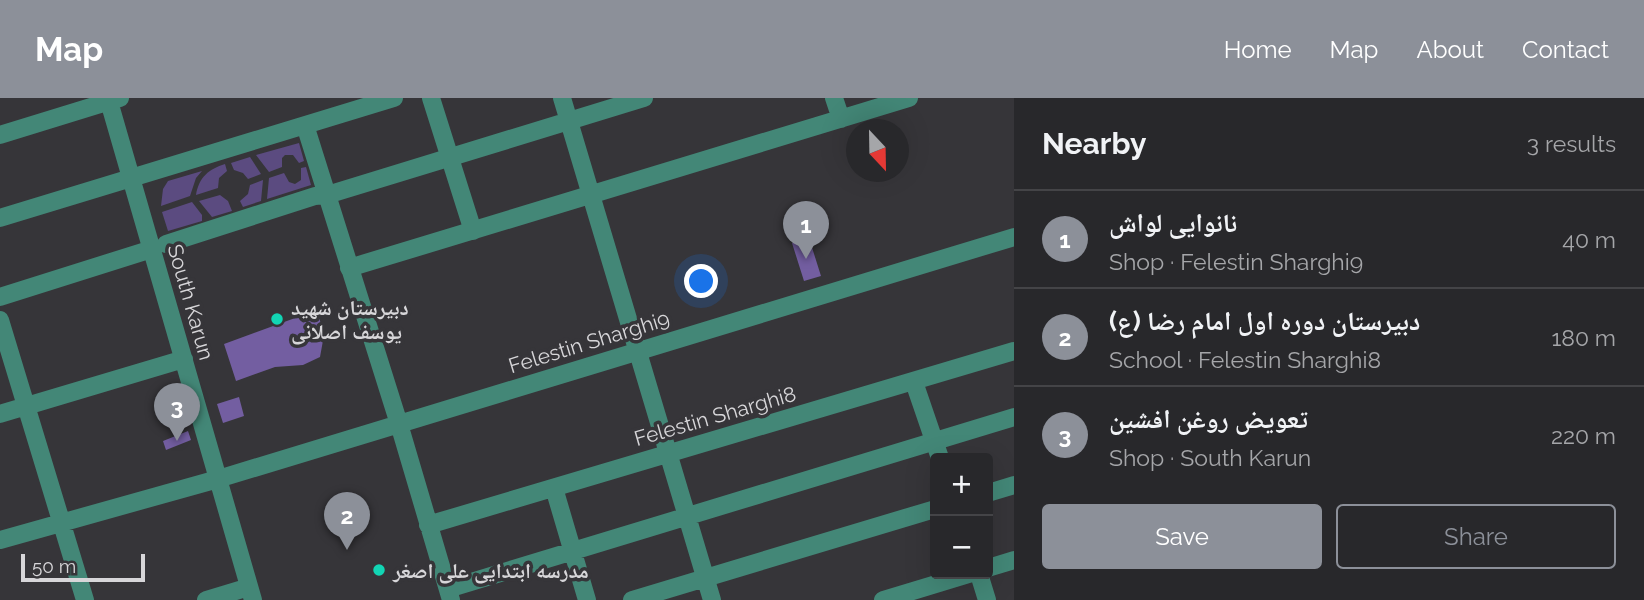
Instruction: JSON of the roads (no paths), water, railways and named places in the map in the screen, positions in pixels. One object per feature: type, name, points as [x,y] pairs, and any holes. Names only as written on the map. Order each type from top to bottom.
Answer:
[{"type":"street","points":[[0,218],[394,98]]},
{"type":"street","points":[[431,98],[473,231]]},
{"type":"street","points":[[562,98],[712,600]]},
{"type":"street","points":[[0,297],[315,196],[327,195],[644,98]]},
{"type":"street","points":[[834,98],[841,119]]},
{"type":"street","points":[[349,268],[909,98]]},
{"type":"street","points":[[0,135],[113,99]]},
{"type":"street","name":"South Karun","points":[[113,99],[131,178],[159,246],[184,359],[251,594]]},
{"type":"street","points":[[305,125],[399,424],[449,595],[573,551],[1014,417]]},
{"type":"street","name":"Felestin Sharghi9","points":[[0,540],[218,479],[1014,237]]},
{"type":"street","points":[[0,320],[85,600]]},
{"type":"street","name":"Felestin Sharghi8","points":[[428,525],[1014,351]]},
{"type":"street","points":[[0,414],[184,359]]},
{"type":"street","points":[[914,382],[938,453]]},
{"type":"street","points":[[993,491],[1014,485]]},
{"type":"street","points":[[554,488],[587,600]]},
{"type":"street","points":[[632,600],[930,510]]},
{"type":"street","points":[[993,566],[1014,560]]},
{"type":"street","points":[[883,600],[952,579]]},
{"type":"street","points":[[981,579],[987,600]]},
{"type":"street","points":[[206,600],[251,594]]},
{"type":"place","name":"نانوایی لواش","points":[[806,259]]},
{"type":"place","name":"دبیرستان شهید یوسف اصلانی","points":[[277,319]]},
{"type":"place","name":"تعویض روغن افشین","points":[[177,441]]},
{"type":"place","name":"دبیرستان دوره اول امام رضا (ع)","points":[[347,550]]},
{"type":"place","name":"مدرسه ابتدایی علی اصغر","points":[[379,570]]}]
